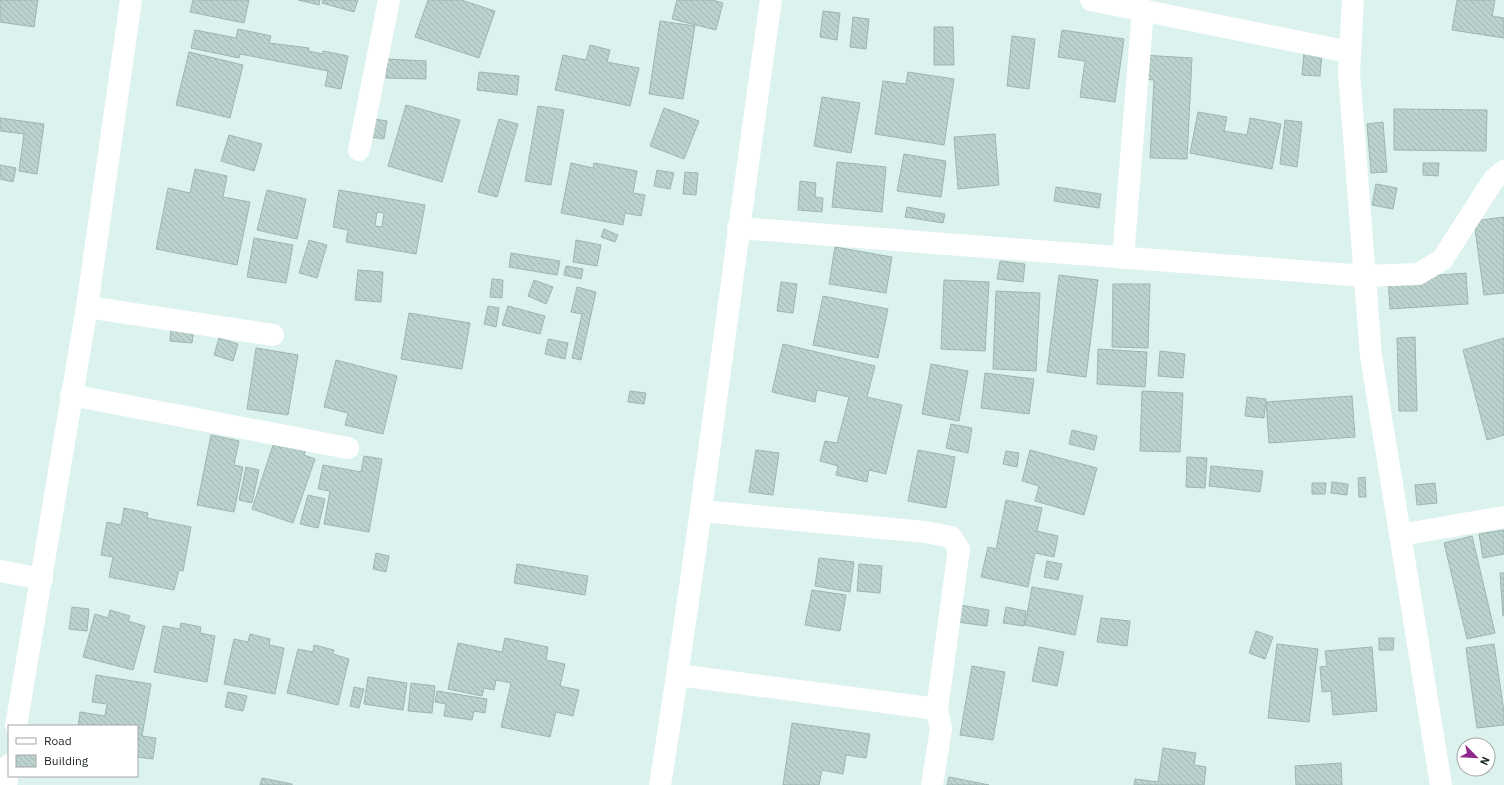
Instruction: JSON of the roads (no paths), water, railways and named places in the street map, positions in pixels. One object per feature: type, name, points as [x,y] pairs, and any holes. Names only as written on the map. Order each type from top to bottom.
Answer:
[{"type":"street","points":[[16,725],[87,307],[131,0]]},
{"type":"street","points":[[359,150],[389,0]]},
{"type":"street","points":[[660,785],[702,511],[738,228],[771,0]]},
{"type":"street","points":[[1091,0],[1143,9],[1349,52]]},
{"type":"street","points":[[1353,0],[1349,72],[1371,356],[1441,785]]},
{"type":"street","points":[[1122,258],[1143,9]]},
{"type":"street","points":[[738,228],[1365,276],[1418,274],[1442,260],[1494,179],[1504,171]]},
{"type":"street","points":[[87,307],[273,335]]},
{"type":"street","points":[[72,395],[348,448]]},
{"type":"street","points":[[702,511],[925,532],[950,536],[959,549],[937,709],[941,729],[932,785]]},
{"type":"street","points":[[1400,535],[1504,517]]},
{"type":"street","points":[[0,571],[42,579]]},
{"type":"street","points":[[678,675],[937,709]]},
{"type":"street","points":[[6,785],[8,772]]}]
